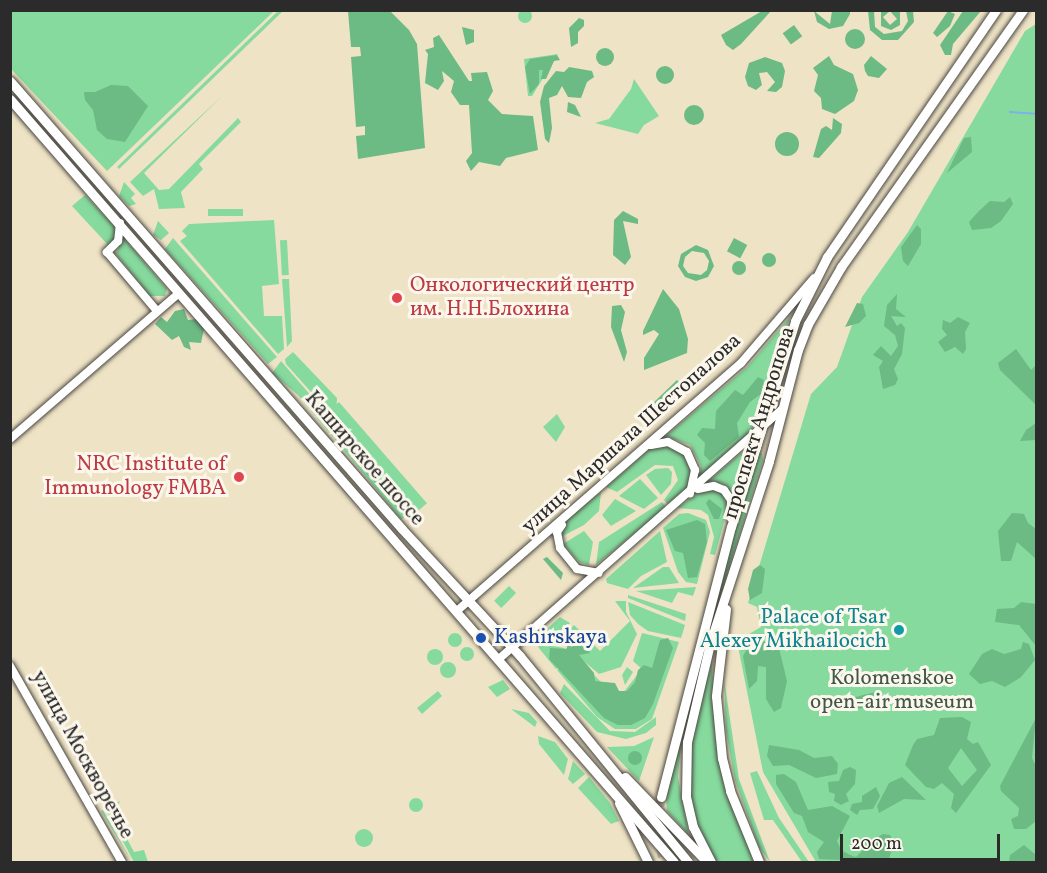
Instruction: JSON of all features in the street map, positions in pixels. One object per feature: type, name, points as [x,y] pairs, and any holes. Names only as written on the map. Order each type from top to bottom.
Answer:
[{"type":"main road","name":"проспект Андропова","points":[[661,797],[730,526],[750,456],[795,321],[818,273],[996,10]]},
{"type":"main road","name":"проспект Андропова","points":[[709,862],[693,827],[684,770],[693,713],[731,574],[769,461],[798,350],[821,300],[1023,10]]},
{"type":"main road","name":"Каширское шоссе","points":[[10,81],[512,647],[688,862]]},
{"type":"main road","name":"Каширское шоссе","points":[[10,99],[500,658],[674,862]]},
{"type":"main road","points":[[120,222],[118,241],[107,252],[158,311]]},
{"type":"main road","name":"улица Маршала Шестопалова","points":[[458,610],[741,363],[818,273]]},
{"type":"main road","points":[[10,439],[179,293]]},
{"type":"main road","points":[[500,658],[757,434],[782,409]]},
{"type":"main road","points":[[648,446],[668,442],[687,452],[695,471],[689,494]]},
{"type":"main road","points":[[750,456],[759,449],[765,452],[769,461]]},
{"type":"main road","points":[[689,494],[707,486],[724,490],[731,500],[730,526]]},
{"type":"main road","points":[[567,517],[558,532],[560,548],[577,569],[599,573]]},
{"type":"main road","points":[[731,574],[717,666],[718,726],[730,790],[759,862]]},
{"type":"main road","name":"улица Москворечье","points":[[10,666],[122,862]]},
{"type":"main road","points":[[599,753],[709,862]]},
{"type":"main road","points":[[612,791],[648,862]]},
{"type":"green space","points":[[525,9],[530,11],[532,16],[530,21],[525,23],[520,21],[518,16],[520,11]]},
{"type":"green space","points":[[279,10],[283,11],[119,169],[117,167]]},
{"type":"green space","points":[[881,10],[900,11],[900,25],[891,30],[881,26]],"holes":[[[890,11],[897,19],[890,25],[883,17]]]},
{"type":"green space","points":[[10,11],[274,11],[107,171],[11,69]]},
{"type":"green space","points":[[348,11],[390,11],[409,30],[417,44],[425,148],[358,159],[356,136],[365,135],[365,126],[356,127],[351,57],[361,56],[360,47],[351,47]]},
{"type":"green space","points":[[762,11],[771,11],[741,44],[733,50],[726,45],[721,35]]},
{"type":"green space","points":[[814,11],[830,24],[832,11],[850,11],[850,14],[843,26],[829,29],[817,22]]},
{"type":"green space","points":[[868,11],[874,11],[875,27],[884,34],[902,31],[908,21],[906,11],[913,11],[914,22],[898,40],[882,40],[870,30]]},
{"type":"green space","points":[[948,11],[955,14],[950,26],[937,37],[933,33]]},
{"type":"green space","points":[[963,11],[981,11],[953,44],[951,55],[945,55],[940,45]]},
{"type":"green space","points":[[579,18],[584,20],[584,26],[578,32],[578,43],[571,47],[569,28]]},
{"type":"green space","name":"Kolomenskoe open-air museum","points":[[1036,24],[1036,862],[816,862],[763,772],[737,641],[761,627],[757,607],[748,603],[811,394],[837,367],[862,297],[908,232],[1025,31]]},
{"type":"green space","points":[[794,25],[802,36],[791,45],[783,33]]},
{"type":"green space","points":[[462,27],[474,30],[474,42],[466,45]]},
{"type":"green space","points":[[855,29],[862,32],[865,39],[862,46],[855,49],[848,46],[845,39],[848,32]]},
{"type":"green space","points":[[439,35],[469,81],[472,81],[471,73],[487,72],[493,91],[488,100],[502,114],[533,116],[538,150],[506,158],[500,166],[479,162],[471,171],[466,161],[472,153],[469,105],[460,105],[451,92],[454,81],[442,71],[444,81],[438,90],[425,83],[428,54],[425,50],[434,47],[433,38]]},
{"type":"green space","points":[[601,48],[609,48],[614,53],[612,64],[601,66],[596,61],[596,53]]},
{"type":"green space","points":[[558,54],[532,96],[528,96],[524,59]]},
{"type":"green space","points":[[557,55],[560,60],[554,61],[546,79],[541,79],[543,70],[539,70],[539,84],[530,94],[525,67],[530,59]]},
{"type":"green space","points":[[829,56],[834,65],[853,74],[858,90],[854,101],[835,114],[822,109],[821,98],[814,91],[818,75],[813,68]]},
{"type":"green space","points":[[871,56],[887,69],[879,78],[868,76],[865,71],[864,65]]},
{"type":"green space","points":[[765,57],[782,63],[785,71],[782,87],[776,92],[767,91],[775,82],[767,72],[759,73],[762,85],[756,90],[748,86],[745,77],[749,63]]},
{"type":"green space","points":[[665,66],[671,69],[674,75],[671,81],[665,84],[659,81],[656,75],[659,69]]},
{"type":"green space","points":[[569,67],[592,71],[594,77],[587,82],[581,98],[568,97],[562,86],[557,95],[549,98],[552,128],[549,143],[545,139],[540,102],[544,86],[556,71],[564,72]]},
{"type":"green space","points":[[634,79],[659,116],[644,125],[638,134],[595,123],[609,119],[631,89]]},
{"type":"green space","points":[[111,85],[128,86],[148,106],[125,142],[107,139],[97,130],[93,110],[85,100],[84,92],[95,92]]},
{"type":"green space","points":[[222,96],[144,173],[159,190],[169,189],[238,118],[241,122],[199,164],[203,169],[181,192],[185,208],[159,209],[154,189],[143,196],[130,182]]},
{"type":"green space","points":[[568,102],[575,105],[581,117],[567,112]]},
{"type":"green space","points":[[694,105],[701,108],[704,115],[701,122],[694,125],[687,122],[684,115],[687,108]]},
{"type":"green space","points":[[833,118],[842,124],[841,133],[819,158],[813,157],[821,129],[826,126],[832,130]]},
{"type":"green space","points":[[787,132],[795,136],[799,144],[795,152],[787,156],[779,152],[775,144],[779,136]]},
{"type":"green space","points":[[971,137],[972,152],[947,173],[964,138]]},
{"type":"green space","points":[[124,182],[135,194],[131,198],[136,204],[129,206],[119,196]]},
{"type":"green space","points":[[85,195],[116,228],[117,235],[109,246],[72,206]]},
{"type":"green space","points":[[1010,197],[1013,204],[1001,221],[991,228],[972,230],[969,222],[990,201],[1004,202]]},
{"type":"green space","points":[[208,209],[243,209],[243,216],[208,216]]},
{"type":"green space","points":[[623,211],[638,219],[638,224],[623,221],[631,257],[625,265],[613,255],[614,220]]},
{"type":"green space","points":[[274,220],[279,284],[262,286],[264,316],[282,316],[284,349],[278,354],[180,241],[187,236],[182,231],[189,224]]},
{"type":"green space","points":[[158,221],[169,233],[161,240],[153,235]]},
{"type":"green space","points":[[917,225],[921,229],[921,244],[908,266],[903,261],[901,247]]},
{"type":"green space","points":[[123,237],[167,289],[165,296],[150,296],[116,254]]},
{"type":"green space","points":[[173,238],[277,357],[268,364],[165,249]]},
{"type":"green space","points":[[734,238],[747,245],[740,258],[727,251]]},
{"type":"green space","points":[[280,240],[287,240],[289,275],[282,275]]},
{"type":"green space","points":[[696,245],[708,250],[714,266],[708,277],[696,281],[685,277],[678,266],[681,254]],"holes":[[[692,251],[704,253],[709,261],[707,270],[701,275],[688,273],[683,266],[685,257]]]},
{"type":"green space","points":[[766,253],[772,253],[776,260],[772,267],[766,267],[762,263],[762,257]]},
{"type":"green space","points":[[739,261],[744,263],[746,268],[744,273],[739,275],[734,273],[732,268],[734,263]]},
{"type":"green space","points":[[282,279],[289,279],[292,341],[287,347]]},
{"type":"green space","points":[[663,289],[679,309],[688,339],[687,353],[644,370],[644,358],[659,334],[654,330],[643,335],[643,331]]},
{"type":"green space","points":[[897,294],[896,309],[906,317],[891,316],[897,326],[901,323],[905,328],[902,354],[894,369],[898,379],[895,385],[883,389],[879,367],[883,361],[873,355],[881,346],[891,356],[898,346],[895,335],[884,326],[887,305]]},
{"type":"green space","points":[[857,303],[863,304],[866,316],[859,323],[845,327]]},
{"type":"green space","points":[[621,305],[625,312],[621,330],[627,352],[624,362],[611,327],[612,306]]},
{"type":"green space","points":[[184,309],[188,320],[197,319],[204,329],[201,343],[189,342],[191,350],[184,347],[179,336],[172,340],[155,324],[161,317],[167,322],[175,311]]},
{"type":"green space","points":[[790,317],[752,430],[700,478],[701,466],[690,445],[666,436],[747,367]]},
{"type":"green space","points":[[958,317],[970,323],[965,332],[966,349],[963,354],[955,347],[945,352],[938,342],[947,335],[942,329],[943,320],[950,323]]},
{"type":"green space","points":[[1016,349],[1031,370],[1036,365],[1036,405],[1000,370],[998,363]]},
{"type":"green space","points":[[293,352],[337,398],[336,420],[286,364],[285,359]]},
{"type":"green space","points":[[281,361],[413,514],[401,519],[298,395],[272,373]]},
{"type":"green space","points":[[758,377],[764,380],[761,394],[750,402],[737,423],[739,437],[710,461],[704,455],[705,443],[697,435],[702,428],[715,429],[716,411],[735,390],[743,395]]},
{"type":"green space","points":[[677,380],[680,383],[650,410],[649,407]]},
{"type":"green space","points":[[339,402],[427,503],[411,517],[323,416]]},
{"type":"green space","points":[[557,414],[565,427],[556,442],[543,427]]},
{"type":"green space","points":[[1036,423],[1036,440],[1020,441],[1026,430]]},
{"type":"green space","points":[[665,445],[685,454],[692,470],[687,488],[668,504],[664,500],[678,480],[673,466],[655,465],[617,492],[606,487],[650,449]]},
{"type":"green space","points":[[748,447],[733,495],[724,484],[709,481]]},
{"type":"green space","points":[[762,453],[763,460],[717,606],[714,605],[757,454]]},
{"type":"green space","points":[[363,461],[408,511],[404,515],[366,473]]},
{"type":"green space","points":[[668,468],[672,472],[671,484],[661,495],[646,475],[655,469]]},
{"type":"green space","points":[[640,479],[658,498],[644,509],[619,496]]},
{"type":"green space","points":[[704,489],[722,493],[728,507],[715,555],[710,554],[714,537],[708,515],[701,510],[677,508]]},
{"type":"green space","points":[[601,492],[599,511],[584,525],[559,538],[567,520]]},
{"type":"green space","points":[[615,499],[636,511],[611,526],[602,515]]},
{"type":"green space","points":[[709,499],[722,509],[719,519],[714,519],[706,503]]},
{"type":"green space","points":[[662,502],[666,507],[596,565],[599,542]]},
{"type":"green space","points":[[688,513],[706,520],[710,532],[697,584],[686,582],[678,572],[663,528],[679,514]]},
{"type":"green space","points":[[1012,513],[1024,514],[1028,523],[1036,529],[1036,559],[1017,542],[1011,561],[1001,561],[998,531]]},
{"type":"green space","points":[[697,520],[705,524],[707,542],[697,577],[688,578],[683,553],[675,551],[666,530]]},
{"type":"green space","points":[[584,531],[593,542],[589,565],[579,562],[563,544]]},
{"type":"green space","points":[[660,531],[667,562],[641,576],[628,589],[607,583],[606,579]]},
{"type":"green space","points":[[547,557],[563,573],[561,580],[543,559]]},
{"type":"green space","points":[[760,565],[765,569],[762,593],[750,600],[748,589],[753,570]]},
{"type":"green space","points":[[663,567],[669,567],[679,583],[633,588]]},
{"type":"green space","points":[[509,586],[516,593],[501,608],[494,601]]},
{"type":"green space","points":[[696,587],[693,596],[678,592],[672,603],[636,591]]},
{"type":"green space","points":[[628,595],[686,614],[685,621],[628,598]]},
{"type":"green space","points":[[615,601],[626,601],[626,612],[637,634],[621,667],[599,674],[566,646],[564,635],[574,625],[600,651],[630,621]]},
{"type":"green space","points":[[628,602],[685,625],[681,638],[648,631],[630,615]]},
{"type":"green space","points":[[1021,602],[1036,604],[1036,646],[1019,625],[995,622],[997,609],[1014,608]]},
{"type":"green space","points":[[560,617],[570,623],[562,632],[561,645],[546,642],[540,635]]},
{"type":"green space","points":[[455,633],[460,635],[462,640],[460,645],[455,647],[450,645],[448,640],[450,635]]},
{"type":"green space","points":[[642,633],[679,642],[652,719],[636,729],[615,729],[597,717],[557,670],[577,658],[608,689],[623,693],[642,669],[633,661]]},
{"type":"green space","points":[[668,638],[673,648],[653,704],[645,718],[631,725],[618,725],[604,718],[549,659],[550,648],[566,649],[571,642],[580,640],[590,653],[579,655],[594,673],[595,681],[615,683],[619,691],[627,691],[635,682],[638,670],[644,665],[652,668],[660,640]]},
{"type":"green space","points":[[772,639],[777,640],[787,681],[781,708],[774,712],[766,699],[766,667],[758,666],[757,681],[749,689],[743,656],[748,647]]},
{"type":"green space","points":[[1023,642],[1029,644],[1035,660],[1021,677],[1005,687],[992,681],[980,684],[969,674],[982,654],[992,649],[1004,654],[1021,649]]},
{"type":"green space","points":[[541,644],[564,648],[575,656],[556,669],[538,647]]},
{"type":"green space","points":[[467,647],[472,649],[474,654],[472,659],[467,661],[462,659],[460,654],[462,649]]},
{"type":"green space","points":[[435,649],[443,657],[435,665],[427,657]]},
{"type":"green space","points":[[712,661],[715,736],[724,780],[754,862],[716,862],[699,835],[688,791],[691,737]]},
{"type":"green space","points":[[445,662],[451,662],[456,670],[454,676],[445,678],[440,673],[440,667]]},
{"type":"green space","points":[[627,667],[633,672],[625,685],[622,675]]},
{"type":"green space","points":[[724,679],[739,779],[770,862],[759,847],[735,780],[726,731]]},
{"type":"green space","points":[[503,680],[510,689],[497,697],[488,687]]},
{"type":"green space","points":[[564,684],[610,731],[635,732],[656,717],[656,725],[646,733],[626,739],[597,732],[560,693]]},
{"type":"green space","points":[[438,691],[442,696],[422,714],[417,708]]},
{"type":"green space","points":[[879,691],[881,704],[876,709],[846,708],[840,701]]},
{"type":"green space","points":[[511,709],[529,713],[537,722],[535,727]]},
{"type":"green space","points":[[962,717],[971,722],[967,739],[973,744],[978,742],[991,765],[956,813],[951,808],[954,794],[942,783],[934,789],[926,787],[905,765],[917,739],[934,735],[940,718]],"holes":[[[961,748],[977,770],[962,786],[948,768]]]},
{"type":"green space","points":[[1036,718],[1032,758],[1036,766],[1036,821],[1026,829],[1014,829],[1011,819],[1018,816],[1019,808],[1001,791],[1000,786]]},
{"type":"green space","points":[[682,732],[678,777],[689,835],[667,811],[666,799]]},
{"type":"green space","points":[[538,736],[555,742],[568,759],[564,775],[539,744]]},
{"type":"green space","points":[[654,737],[639,781],[607,747],[634,746]]},
{"type":"green space","points":[[769,745],[799,750],[814,758],[832,756],[838,764],[837,774],[816,778],[789,765],[773,766],[767,756]]},
{"type":"green space","points":[[635,751],[640,753],[642,758],[640,763],[635,765],[630,763],[628,758],[630,753]]},
{"type":"green space","points":[[573,761],[585,774],[573,784],[568,779]]},
{"type":"green space","points":[[850,767],[856,770],[855,784],[846,794],[849,801],[841,805],[834,801],[835,794],[829,792],[828,782],[839,781],[843,770]]},
{"type":"green space","points":[[757,771],[779,818],[809,862],[802,862],[773,820],[764,820],[750,773]]},
{"type":"green space","points":[[784,774],[796,782],[808,810],[832,806],[850,816],[837,841],[841,850],[856,857],[874,839],[883,834],[890,835],[894,843],[888,862],[819,859],[817,852],[824,842],[808,832],[802,816],[794,813],[776,784],[776,775]]},
{"type":"green space","points":[[589,777],[610,803],[619,821],[611,824],[578,788]]},
{"type":"green space","points":[[902,777],[926,800],[904,799],[879,813],[877,806],[889,783]]},
{"type":"green space","points":[[876,787],[880,796],[873,809],[860,810],[857,815],[850,810],[852,804],[862,802],[862,796]]},
{"type":"green space","points":[[416,798],[421,800],[423,805],[421,810],[416,812],[411,810],[409,805],[411,800]]},
{"type":"green space","points":[[120,801],[114,814],[134,852],[144,850],[148,862],[134,862],[105,808]]},
{"type":"green space","points":[[103,810],[132,862],[101,811]]},
{"type":"green space","points":[[364,829],[370,832],[373,838],[370,844],[364,847],[358,844],[355,838],[358,832]]},
{"type":"green space","points":[[1024,845],[1036,855],[1036,862],[1009,862],[1010,855]]},
{"type":"waterway","points":[[1010,112],[1036,114]]},
{"type":"tunnel","points":[[661,797],[657,821],[663,862]]},
{"type":"place","name":"Онкологический центр им. Н.Н.Блохина","points":[[397,298]]},
{"type":"place","name":"NRC Institute of Immunology FMBA","points":[[239,477]]},
{"type":"place","name":"Palace of Tsar Alexey Mikhailocich","points":[[899,630]]},
{"type":"place","name":"Kashirskaya","points":[[481,638]]}]
